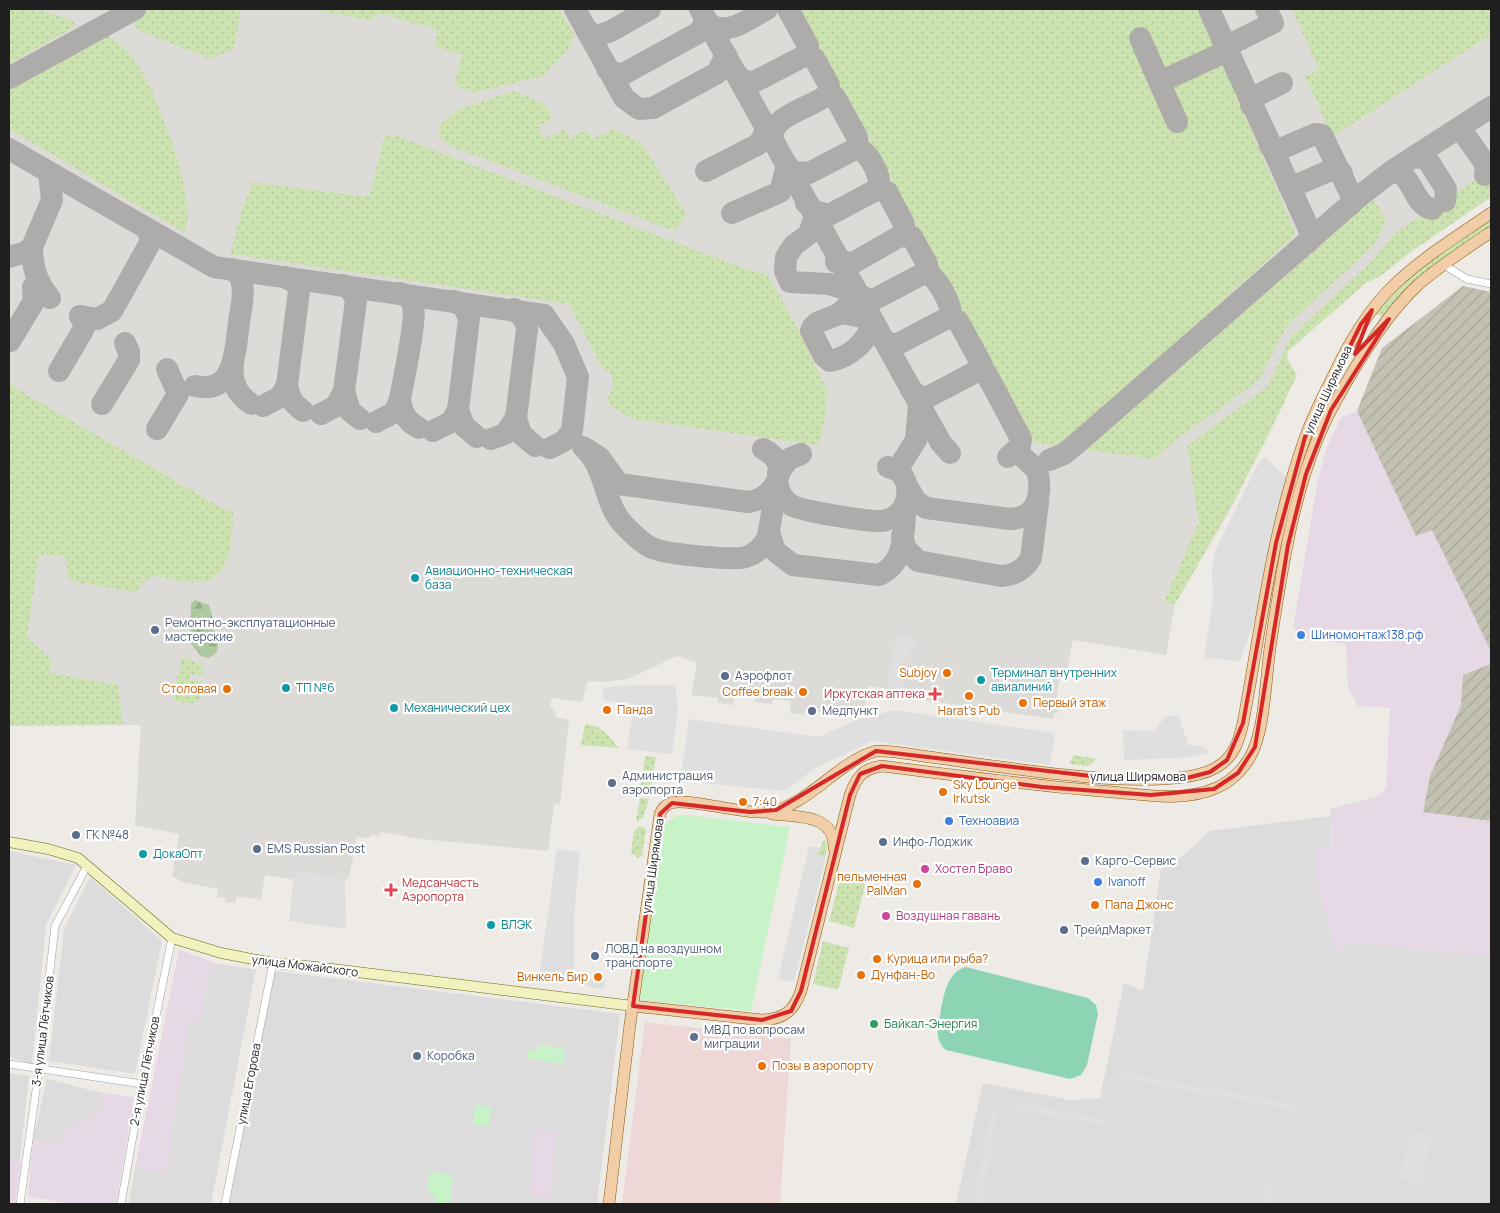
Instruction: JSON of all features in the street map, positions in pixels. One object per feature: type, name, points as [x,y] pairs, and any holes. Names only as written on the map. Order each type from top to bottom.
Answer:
[{"type":"main road","name":"улица Ширямова","points":[[609,1204],[633,1006],[660,814],[663,808],[678,802],[750,812],[766,812],[783,808],[820,786],[849,764],[876,751],[1116,779],[1183,779],[1199,776],[1220,766],[1233,752],[1239,741],[1286,498],[1305,437],[1334,374],[1353,337],[1372,310],[1393,286],[1420,263],[1491,213]]},
{"type":"main road","name":"улица Ширямова","points":[[633,1006],[762,1020],[774,1019],[791,1011],[801,991],[854,783],[860,774],[873,767],[882,766],[1056,788],[1151,795],[1183,795],[1214,789],[1238,773],[1247,763],[1255,746],[1273,632],[1300,497],[1320,435],[1331,410],[1389,319],[1414,290],[1444,265],[1491,232]]},
{"type":"main road","points":[[1372,310],[1370,317],[1373,324],[1382,325],[1389,319]]},
{"type":"main road","points":[[1334,374],[1347,356],[1354,362],[1351,377]]},
{"type":"main road","points":[[750,812],[808,817],[820,823],[830,830],[834,837],[834,860]]},
{"type":"street","points":[[1444,265],[1467,279],[1491,284]]},
{"type":"street","name":"улица Можайского","points":[[9,842],[48,849],[78,858],[172,938],[221,953],[273,963],[633,1006]]},
{"type":"street","name":"3-я улица Лётчиков","points":[[20,1204],[39,1069],[55,926],[87,866]]},
{"type":"street","name":"2-я улица Лётчиков","points":[[121,1204],[142,1084],[172,938]]},
{"type":"street","name":"улица Егорова","points":[[225,1204],[273,963]]},
{"type":"street","points":[[9,1064],[142,1084]]},
{"type":"highlighted area","points":[[1372,310],[1355,354],[1389,319],[1331,410],[1306,474],[1288,545],[1255,747],[1238,773],[1214,789],[1151,795],[1042,787],[882,766],[860,774],[850,795],[801,991],[791,1011],[762,1020],[633,1006],[660,814],[672,803],[750,812],[776,810],[876,751],[1116,779],[1183,779],[1210,772],[1227,760],[1243,723],[1276,543],[1305,437],[1361,324]]},
{"type":"shaded area","points":[[9,9],[1491,9],[1491,197],[1409,253],[1379,277],[1367,282],[1288,351],[1287,359],[1297,375],[1233,505],[1175,604],[1166,655],[1073,640],[1066,677],[1060,676],[1056,699],[1060,700],[1058,713],[1055,713],[1053,719],[913,698],[908,692],[869,686],[864,708],[857,717],[806,710],[804,715],[790,713],[791,701],[773,699],[772,704],[755,702],[755,696],[736,693],[733,705],[718,703],[718,698],[691,695],[697,663],[677,656],[628,679],[604,682],[588,681],[582,702],[552,698],[550,706],[556,714],[555,717],[569,720],[560,805],[554,804],[548,851],[421,839],[380,832],[379,836],[357,837],[349,877],[345,880],[301,872],[291,879],[265,875],[261,900],[237,896],[235,903],[225,902],[226,898],[217,897],[218,889],[183,882],[172,876],[179,834],[135,825],[141,725],[9,726]]},
{"type":"shaded area","points":[[1463,286],[1491,292],[1491,651],[1432,530],[1416,536],[1357,411],[1382,348]]},
{"type":"shaded area","points":[[1357,411],[1416,535],[1432,529],[1491,651],[1491,664],[1463,675],[1461,705],[1430,776],[1423,812],[1491,821],[1491,956],[1351,943],[1335,952],[1314,870],[1316,848],[1333,847],[1330,809],[1375,797],[1386,789],[1390,708],[1358,706],[1348,687],[1346,644],[1303,638],[1293,628],[1317,484],[1327,447],[1341,418]]},
{"type":"shaded area","points":[[1265,457],[1287,478],[1255,619],[1240,661],[1204,658],[1213,600],[1212,568],[1216,549],[1259,462]]},
{"type":"shaded area","points":[[896,634],[920,641],[909,652],[902,666],[902,676],[906,688],[887,686]]},
{"type":"shaded area","points":[[1491,664],[1491,821],[1423,812],[1430,776],[1461,705],[1463,675]]},
{"type":"shaded area","points":[[630,685],[675,685],[678,710],[672,754],[627,749],[634,704],[603,700],[603,688]]},
{"type":"shaded area","points":[[895,710],[1055,733],[1050,765],[872,741],[814,769],[785,791],[680,781],[689,719],[819,737],[856,720]]},
{"type":"shaded area","points":[[1166,716],[1179,716],[1188,745],[1203,746],[1210,753],[1181,758],[1124,760],[1123,730],[1154,731]]},
{"type":"shaded area","points":[[1331,816],[1335,952],[1351,943],[1491,956],[1491,1204],[956,1204],[983,1083],[1070,1100],[1100,1098],[1124,983],[1143,991],[1161,869],[1178,860],[1210,831]]},
{"type":"shaded area","points":[[809,846],[819,848],[817,855],[826,857],[794,982],[778,979]]},
{"type":"shaded area","points":[[557,849],[580,852],[574,916],[574,982],[539,977]]},
{"type":"shaded area","points":[[9,851],[76,865],[46,925],[32,1064],[9,1057]]},
{"type":"shaded area","points":[[301,871],[345,880],[346,929],[289,921],[293,883],[291,879]]},
{"type":"shaded area","points":[[90,877],[162,941],[135,1074],[49,1061],[64,929]]},
{"type":"shaded area","points":[[179,950],[218,964],[209,971],[201,1021],[189,1019],[166,1173],[135,1168]]},
{"type":"shaded area","points":[[218,964],[256,969],[211,1204],[129,1204],[135,1168],[166,1173],[189,1019],[201,1021],[209,971]]},
{"type":"shaded area","points":[[274,971],[620,1014],[597,1204],[229,1204]]},
{"type":"shaded area","points":[[584,978],[605,981],[604,989],[583,986]]},
{"type":"shaded area","points":[[645,1022],[791,1039],[780,1204],[622,1204]]},
{"type":"shaded area","points":[[1116,1071],[1299,1105],[1297,1111],[1115,1077]]},
{"type":"shaded area","points":[[9,1073],[29,1076],[15,1204],[9,1204]]},
{"type":"shaded area","points":[[47,1079],[102,1093],[101,1111],[65,1129],[63,1144],[33,1140]]},
{"type":"shaded area","points":[[102,1093],[134,1097],[116,1204],[71,1204],[28,1196],[33,1140],[63,1144],[65,1129],[101,1111]]},
{"type":"shaded area","points":[[1019,1103],[1104,1119],[1103,1126],[1017,1110]]},
{"type":"shaded area","points":[[991,1108],[998,1109],[981,1204],[974,1204]]},
{"type":"shaded area","points":[[534,1130],[556,1132],[549,1199],[530,1195]]},
{"type":"shaded area","points":[[1410,1131],[1431,1135],[1421,1184],[1400,1179]]},
{"type":"shaded area","points":[[9,1159],[21,1161],[15,1204],[9,1204]]},
{"type":"shaded area","points":[[1266,1183],[1274,1185],[1270,1204],[1262,1204]]},
{"type":"green space","points":[[9,9],[35,10],[50,13],[74,22],[74,27],[9,64]]},
{"type":"green space","points":[[151,9],[241,9],[234,49],[211,59],[144,33],[136,27],[133,19]]},
{"type":"green space","points":[[309,9],[559,9],[574,35],[570,47],[543,76],[474,93],[458,87],[455,83],[462,55],[434,46],[438,30],[380,13],[370,20]]},
{"type":"green space","points":[[799,9],[1199,9],[1217,49],[1165,75],[1143,27],[1129,34],[1174,132],[1188,126],[1169,83],[1220,58],[1296,234],[1062,447],[1035,443]]},
{"type":"green space","points":[[1292,9],[1491,9],[1491,35],[1335,135],[1331,134],[1305,76],[1319,70]]},
{"type":"green space","points":[[105,33],[133,58],[148,82],[164,119],[178,161],[187,199],[188,217],[185,233],[9,129],[9,88]]},
{"type":"green space","points":[[515,91],[544,104],[553,118],[538,126],[544,139],[565,129],[569,138],[587,130],[592,139],[613,129],[641,142],[687,215],[676,229],[669,229],[450,146],[438,137],[440,125],[459,109]]},
{"type":"green space","points":[[385,135],[397,136],[746,269],[767,274],[799,331],[827,390],[826,414],[818,445],[632,419],[611,406],[607,399],[613,388],[612,375],[601,366],[569,304],[230,254],[244,203],[253,182],[369,197]]},
{"type":"green space","points":[[1491,169],[1491,197],[1409,253],[1379,277],[1367,282],[1288,351],[1287,359],[1297,375],[1269,434],[1175,604],[1164,602],[1199,522],[1187,446],[1268,386],[1291,336],[1372,261],[1395,233]]},
{"type":"green space","points":[[1367,200],[1376,202],[1386,221],[1375,244],[1289,324],[1262,375],[1253,385],[1177,439],[1154,459],[1085,450]]},
{"type":"green space","points":[[1491,219],[1491,227],[1420,279],[1382,316],[1376,314],[1384,301],[1411,275]]},
{"type":"green space","points":[[9,384],[220,507],[233,512],[232,537],[227,560],[213,578],[203,582],[188,582],[154,576],[143,582],[136,592],[73,582],[68,578],[66,557],[39,554],[27,637],[52,660],[50,673],[118,685],[123,724],[9,726]]},
{"type":"green space","points":[[195,600],[209,605],[212,614],[218,646],[216,653],[208,658],[201,656],[190,643],[191,603]]},
{"type":"green space","points":[[182,658],[187,658],[203,666],[202,675],[190,674],[189,680],[202,681],[200,699],[191,704],[176,701],[173,697]]},
{"type":"green space","points":[[585,724],[596,727],[604,732],[618,748],[581,745]]},
{"type":"green space","points":[[645,756],[656,757],[650,793],[642,792],[640,789]]},
{"type":"green space","points":[[1073,756],[1097,759],[1088,766],[1069,764]]},
{"type":"green space","points":[[640,798],[649,799],[643,818],[636,822]]},
{"type":"green space","points":[[687,815],[790,827],[751,1011],[639,1000],[663,825],[676,816]]},
{"type":"green space","points":[[640,826],[645,828],[646,831],[642,855],[638,858],[631,852],[634,831]]},
{"type":"green space","points":[[824,839],[827,843],[826,857],[817,855]]},
{"type":"green space","points":[[841,875],[857,878],[865,885],[854,928],[829,921]]},
{"type":"green space","points":[[823,941],[849,948],[839,987],[835,989],[813,984]]},
{"type":"green space","points":[[966,967],[1088,998],[1096,1005],[1098,1014],[1087,1065],[1081,1075],[1070,1079],[946,1050],[940,1043],[938,1034],[945,992],[952,976],[958,970]]},
{"type":"green space","points":[[539,1044],[564,1048],[563,1064],[526,1058],[527,1049],[538,1051]]},
{"type":"green space","points":[[475,1105],[491,1107],[489,1126],[473,1125]]},
{"type":"green space","points":[[429,1172],[453,1175],[450,1204],[435,1204],[436,1196],[427,1192]]},
{"type":"taxiway","points":[[9,78],[135,9]]},
{"type":"taxiway","points":[[575,9],[624,98],[639,109],[653,108],[717,73],[726,55]]},
{"type":"taxiway","points":[[587,31],[597,36],[611,31],[650,9]]},
{"type":"taxiway","points":[[700,9],[941,443],[950,453]]},
{"type":"taxiway","points":[[708,23],[715,27],[730,28],[767,9]]},
{"type":"taxiway","points":[[788,9],[808,46],[806,55]]},
{"type":"taxiway","points":[[1209,9],[1309,229],[1308,242]]},
{"type":"taxiway","points":[[1222,39],[1225,43],[1231,44],[1273,23],[1266,9]]},
{"type":"taxiway","points":[[607,69],[616,74],[625,73],[698,33],[703,27],[705,17]]},
{"type":"taxiway","points":[[1140,38],[1177,122]]},
{"type":"taxiway","points":[[1160,82],[1227,51]]},
{"type":"taxiway","points":[[737,75],[745,81],[754,82],[806,55],[814,58],[829,85],[828,94],[783,119],[776,126],[773,133],[774,142]]},
{"type":"taxiway","points":[[1251,105],[1254,97],[1282,83]]},
{"type":"taxiway","points":[[732,213],[780,192],[787,165],[793,172],[809,173],[857,148],[857,137],[835,97],[826,96]]},
{"type":"taxiway","points":[[1049,460],[1064,454],[1075,445],[1361,195],[1392,171],[1491,107]]},
{"type":"taxiway","points":[[706,171],[757,145],[763,138],[766,127]]},
{"type":"taxiway","points":[[1460,128],[1486,165],[1485,175]]},
{"type":"taxiway","points":[[1270,146],[1278,150],[1315,134],[1322,135],[1352,197],[1350,205]]},
{"type":"taxiway","points":[[806,203],[815,211],[829,215],[878,189],[879,179],[874,166],[862,150],[857,148]]},
{"type":"taxiway","points":[[9,149],[214,267],[544,315],[564,344],[578,377],[572,431],[564,441],[550,448]]},
{"type":"taxiway","points":[[1414,157],[1427,159],[1446,189],[1445,201]]},
{"type":"taxiway","points":[[1288,184],[1294,186],[1331,170],[1342,173]]},
{"type":"taxiway","points":[[1392,171],[1405,177],[1420,202],[1432,209]]},
{"type":"taxiway","points":[[9,257],[26,252],[32,247],[52,200],[49,173]]},
{"type":"taxiway","points":[[836,262],[837,256],[843,262],[853,263],[900,236],[904,231],[904,224],[887,192],[878,189]]},
{"type":"taxiway","points":[[815,216],[809,234],[794,245],[786,257],[785,271],[790,282],[829,284],[858,293],[844,310],[837,315],[820,321],[811,331],[824,356],[830,361],[845,356],[858,347],[867,334],[872,319],[841,313]]},
{"type":"taxiway","points":[[80,316],[97,319],[112,311],[151,241],[148,230]]},
{"type":"taxiway","points":[[859,296],[873,300],[928,271],[927,264],[912,237],[900,236]]},
{"type":"taxiway","points":[[32,247],[36,274],[45,293],[50,298]]},
{"type":"taxiway","points":[[195,386],[208,387],[219,384],[231,368],[243,293],[240,277],[231,269]]},
{"type":"taxiway","points":[[883,339],[889,344],[898,344],[951,316],[951,311],[943,291],[935,279],[926,272]]},
{"type":"taxiway","points":[[285,277],[296,283],[299,291],[287,385],[292,400],[303,411]]},
{"type":"taxiway","points":[[321,414],[336,406],[344,391],[356,301],[350,288],[343,285]]},
{"type":"taxiway","points":[[10,341],[34,301],[33,287]]},
{"type":"taxiway","points":[[400,293],[410,299],[414,313],[400,399],[405,416],[419,428]]},
{"type":"taxiway","points":[[454,301],[464,307],[469,319],[458,410],[464,426],[477,437]]},
{"type":"taxiway","points":[[514,309],[525,320],[527,329],[516,418],[521,434],[535,446]]},
{"type":"taxiway","points":[[59,371],[83,330],[85,324],[80,316]]},
{"type":"taxiway","points":[[911,390],[919,396],[928,397],[981,369],[981,363],[958,321],[949,318]]},
{"type":"taxiway","points":[[102,404],[129,360],[129,352],[125,343]]},
{"type":"taxiway","points":[[233,364],[233,376],[236,387],[251,404]]},
{"type":"taxiway","points":[[157,429],[178,394],[167,369]]},
{"type":"taxiway","points":[[979,372],[986,373],[1021,439],[1020,446],[1008,457]]},
{"type":"taxiway","points":[[263,406],[280,397],[287,385]]},
{"type":"taxiway","points":[[344,391],[350,411],[360,419]]},
{"type":"taxiway","points":[[376,422],[395,412],[400,399]]},
{"type":"taxiway","points":[[901,464],[916,440],[919,404]]},
{"type":"taxiway","points":[[433,431],[451,422],[458,410]]},
{"type":"taxiway","points":[[491,439],[505,434],[516,418]]},
{"type":"taxiway","points":[[763,449],[772,455],[777,463],[778,479],[767,494],[748,502],[619,484],[599,457],[583,447],[596,464],[616,515],[623,524],[646,545],[673,553],[739,558],[750,556],[756,552],[768,537],[777,482]]},
{"type":"taxiway","points":[[778,473],[789,459],[801,454]]},
{"type":"taxiway","points":[[909,489],[916,501],[926,508],[1010,519],[1019,518],[1027,514],[1036,503],[1039,487],[1037,470],[1024,458]]},
{"type":"taxiway","points":[[777,482],[783,498],[791,505],[835,516],[882,521],[891,519],[903,508],[907,494],[904,478],[899,471],[888,467]]},
{"type":"taxiway","points":[[769,532],[775,551],[793,565],[879,575],[888,570],[899,554],[904,534],[906,503]]},
{"type":"taxiway","points":[[902,536],[906,549],[918,561],[1001,576],[1011,574],[1022,569],[1031,558],[1038,503]]},
{"type":"place","name":"Авиационно-техническая база","points":[[415,578]]},
{"type":"place","name":"Ремонтно-эксплуатационные мастерские","points":[[155,630]]},
{"type":"place","name":"Шиномонтаж138.рф","points":[[1301,635]]},
{"type":"place","name":"Subjoy","points":[[947,673]]},
{"type":"place","name":"Аэрофлот","points":[[725,676]]},
{"type":"place","name":"Терминал внутренних авиалиний","points":[[981,680]]},
{"type":"place","name":"ТП №6","points":[[286,688]]},
{"type":"place","name":"Столовая","points":[[227,689]]},
{"type":"place","name":"Coffee break","points":[[803,692]]},
{"type":"place","name":"Иркутская аптека","points":[[935,694]]},
{"type":"place","name":"Harat's Pub","points":[[969,696]]},
{"type":"place","name":"Первый этаж","points":[[1023,703]]},
{"type":"place","name":"Механический цех","points":[[394,708]]},
{"type":"place","name":"Панда","points":[[607,710]]},
{"type":"place","name":"Медпункт","points":[[812,711]]},
{"type":"place","name":"Администрация аэропорта","points":[[612,783]]},
{"type":"place","name":"Sky Lounge Irkutsk","points":[[943,792]]},
{"type":"place","name":"7:40","points":[[743,802]]},
{"type":"place","name":"Техноавиа","points":[[949,821]]},
{"type":"place","name":"ГК №48","points":[[76,835]]},
{"type":"place","name":"Инфо-Лоджик","points":[[883,842]]},
{"type":"place","name":"EMS Russian Рost","points":[[257,849]]},
{"type":"place","name":"ДокаОпт","points":[[143,854]]},
{"type":"place","name":"Карго-Сервис","points":[[1085,861]]},
{"type":"place","name":"Хостел Браво","points":[[925,869]]},
{"type":"place","name":"Ivanoff","points":[[1098,882]]},
{"type":"place","name":"пельменная PalMan","points":[[917,884]]},
{"type":"place","name":"Медсанчасть Аэропорта","points":[[391,890]]},
{"type":"place","name":"Папа Джонс","points":[[1095,905]]},
{"type":"place","name":"Воздушная гавань","points":[[886,916]]},
{"type":"place","name":"ВЛЭК","points":[[491,925]]},
{"type":"place","name":"ТрейдМаркет","points":[[1064,930]]},
{"type":"place","name":"ЛОВД на воздушном транспорте","points":[[595,956]]},
{"type":"place","name":"Курица или рыба?","points":[[877,959]]},
{"type":"place","name":"Дунфан-Во","points":[[861,975]]},
{"type":"place","name":"Винкель Бир","points":[[598,977]]},
{"type":"place","name":"Байкал-Энергия","points":[[874,1024]]},
{"type":"place","name":"МВД по вопросам миграции","points":[[694,1037]]},
{"type":"place","name":"Коробка","points":[[417,1056]]},
{"type":"place","name":"Позы в аэропорту","points":[[762,1066]]}]
